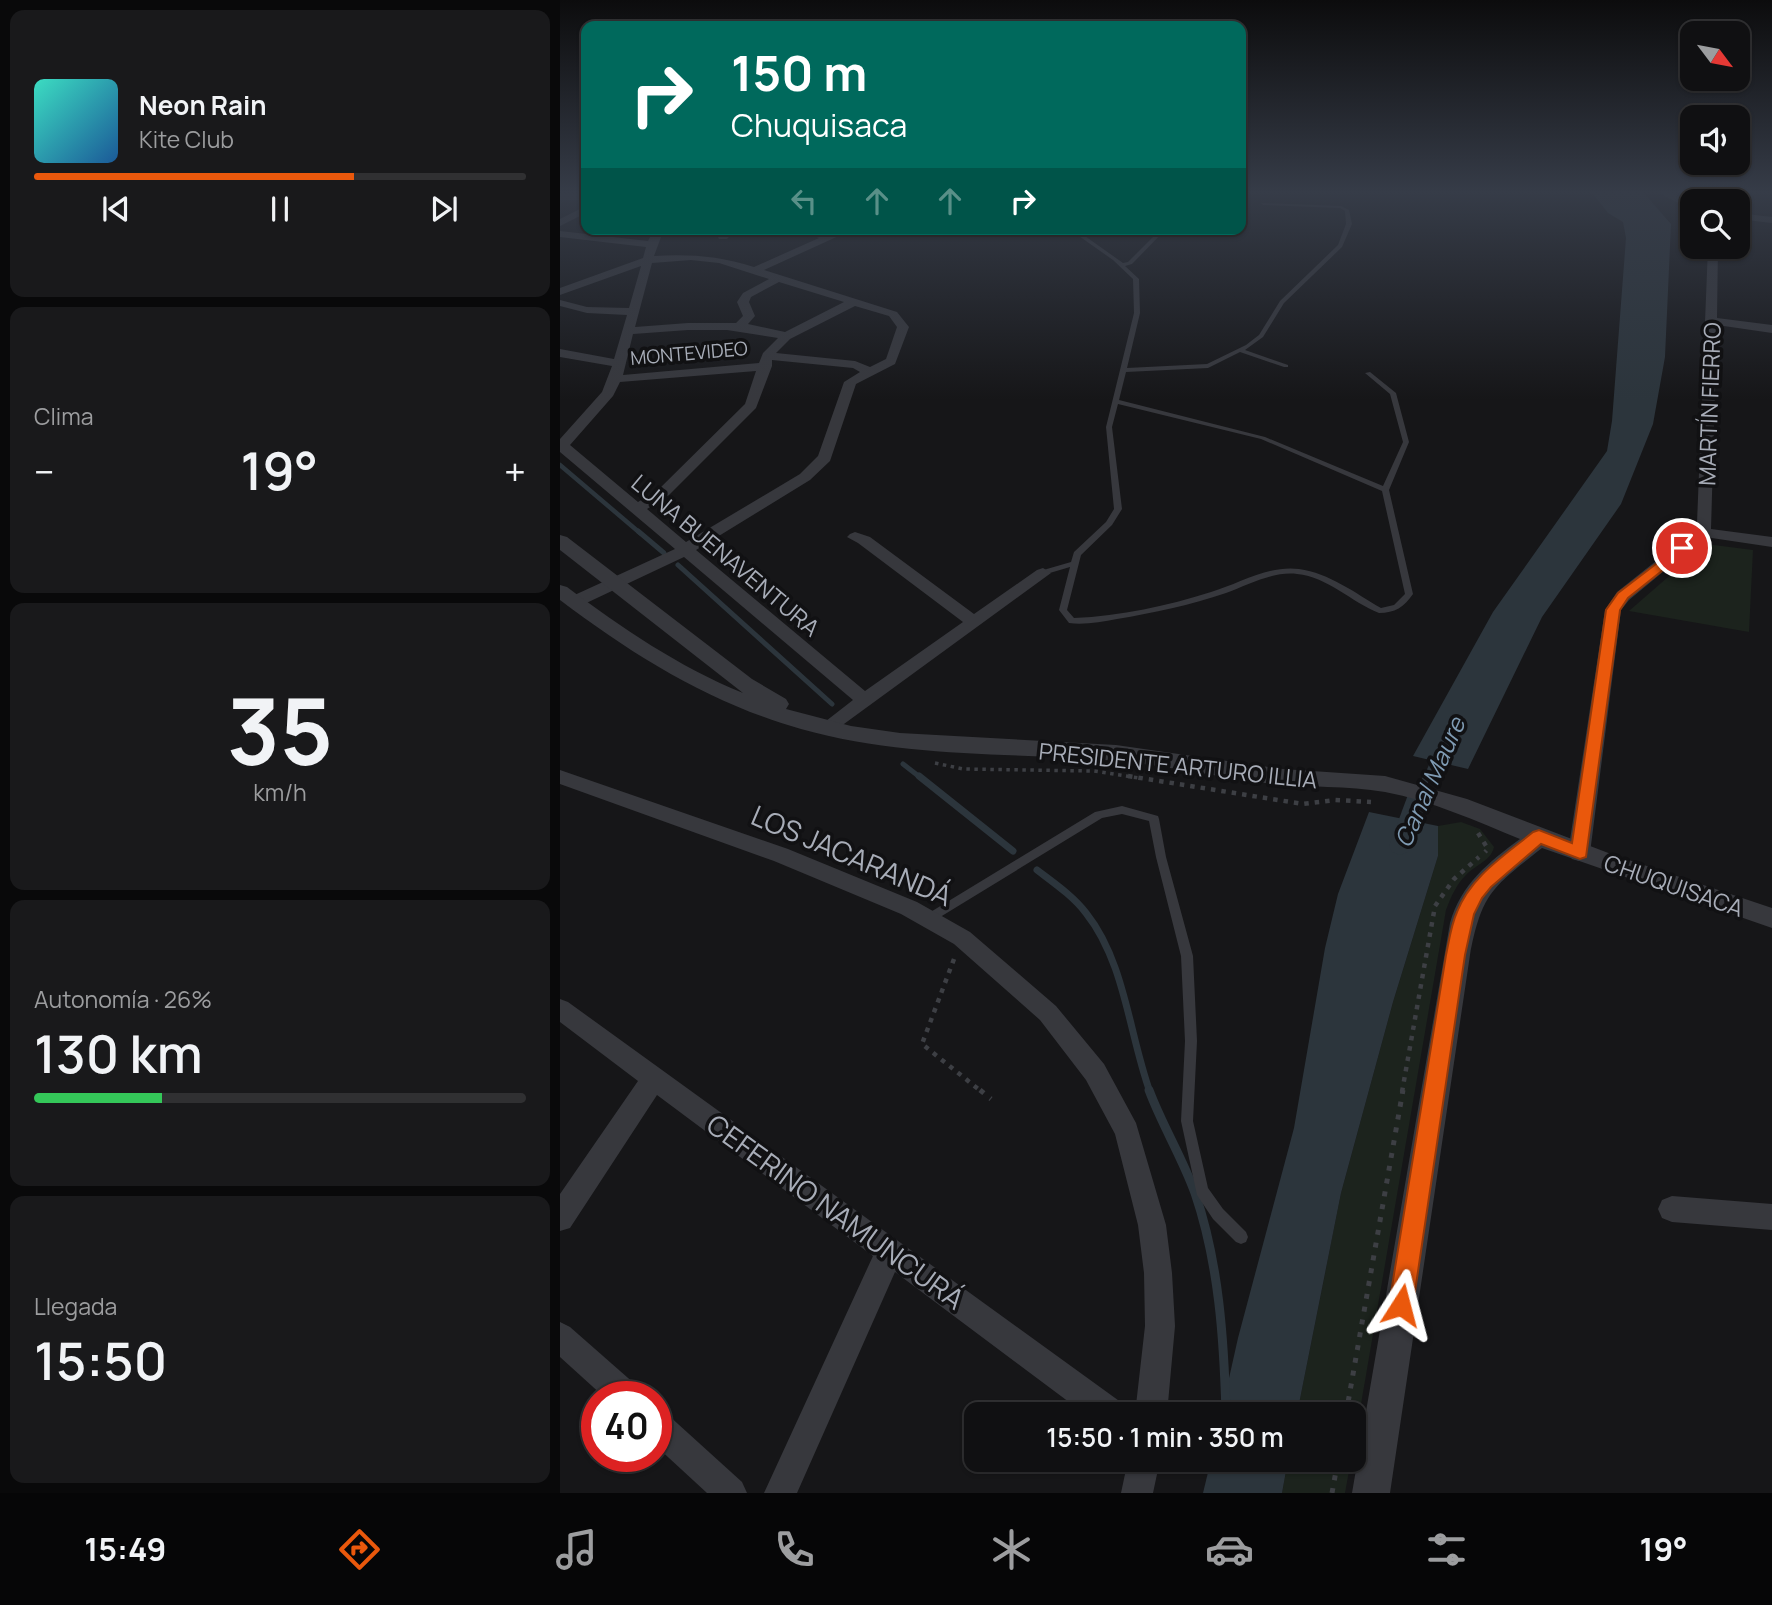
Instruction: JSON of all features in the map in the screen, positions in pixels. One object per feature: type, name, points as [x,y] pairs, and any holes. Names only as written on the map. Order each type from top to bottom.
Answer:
[{"type":"street","points":[[560,292],[645,261]]},
{"type":"street","points":[[561,446],[608,393],[615,379],[647,261]]},
{"type":"street","points":[[567,596],[613,584],[685,550],[805,477],[825,458],[850,382],[891,361],[903,327],[893,314],[722,261]]},
{"type":"street","points":[[756,270],[777,261]]},
{"type":"street","name":"MARTÍN FIERRO","points":[[1702,532],[1705,523],[1713,261]]},
{"type":"street","points":[[740,326],[749,316],[743,302],[747,295],[779,277]]},
{"type":"street","points":[[636,510],[664,492],[751,405],[766,361],[786,336],[855,301]]},
{"type":"street","points":[[560,303],[587,310],[635,312]]},
{"type":"street","points":[[1713,321],[1772,329]]},
{"type":"street","points":[[628,331],[696,325],[740,326],[756,327],[786,336]]},
{"type":"street","points":[[560,353],[620,364]]},
{"type":"street","name":"MONTEVIDEO","points":[[615,379],[766,361],[855,365],[869,371]]},
{"type":"street","name":"LUNA BUENAVENTURA","points":[[561,446],[864,701]]},
{"type":"street","points":[[1580,853],[1613,610],[1623,596],[1702,532],[1772,542],[1772,549]]},
{"type":"street","points":[[855,537],[864,540],[974,622]]},
{"type":"street","name":"PRESIDENTE ARTURO ILLIA","points":[[560,541],[744,684],[819,725]]},
{"type":"street","points":[[819,725],[864,701],[1043,573]]},
{"type":"street","name":"PRESIDENTE ARTURO ILLIA","points":[[567,596],[659,661],[707,687],[776,715],[819,725],[926,744],[1143,756],[1287,778],[1372,782],[1420,792]]},
{"type":"street","name":"LOS JACARANDÁ","points":[[560,776],[802,863],[909,908],[962,938],[1048,1013],[1095,1072],[1127,1132],[1152,1225],[1158,1273],[1160,1326],[1151,1402]]},
{"type":"street","name":"CHUQUISACA","points":[[1420,792],[1580,853],[1772,918]]},
{"type":"street","points":[[1371,1493],[1456,955],[1465,914],[1475,894],[1485,882],[1539,836]]},
{"type":"street","name":"CEFERINO NAMUNCURÁ","points":[[560,1009],[1095,1402]]},
{"type":"street","points":[[560,1218],[654,1078]]},
{"type":"street","points":[[1672,1209],[1772,1217]]},
{"type":"street","points":[[780,1493],[890,1251]]},
{"type":"street","points":[[560,1337],[608,1381]]},
{"type":"street","points":[[672,1440],[731,1493]]},
{"type":"street","points":[[1137,1493],[1141,1472]]},
{"type":"lane","points":[[1117,261],[1136,279],[1137,313],[1109,427],[1118,509],[1109,523],[1077,554],[1063,610],[1072,621],[1095,620],[1187,600],[1293,571],[1307,573],[1379,610],[1400,606],[1409,594],[1385,490],[1406,442],[1392,393],[1368,373]]},
{"type":"lane","points":[[1123,265],[1132,261]]},
{"type":"lane","points":[[1122,370],[1208,366],[1240,350],[1261,336],[1282,302],[1325,261]]},
{"type":"lane","points":[[1240,350],[1286,366]]},
{"type":"lane","points":[[1115,401],[1263,438],[1385,490]]},
{"type":"lane","points":[[1043,573],[1074,563]]},
{"type":"lane","points":[[928,919],[1100,816],[1122,810],[1154,819],[1187,956],[1191,1041],[1186,1121],[1202,1190],[1217,1214],[1241,1237]]},
{"type":"path","points":[[962,938],[922,1044],[992,1099]]},
{"type":"path","points":[[1332,1493],[1336,1472]]},
{"type":"shaded area","points":[[1624,261],[1669,261],[1665,357],[1653,424],[1621,504],[1542,617],[1468,769],[1413,756],[1493,612],[1607,451],[1612,421]]},
{"type":"shaded area","points":[[1706,544],[1753,550],[1749,632],[1629,611]]},
{"type":"shaded area","points":[[1369,812],[1438,826],[1438,856],[1393,1002],[1341,1193],[1299,1402],[1224,1402],[1294,1128],[1325,948],[1338,894]]},
{"type":"shaded area","points":[[1461,822],[1480,829],[1494,847],[1490,856],[1459,883],[1446,910],[1361,1402],[1299,1402],[1341,1193],[1393,1002],[1438,856],[1438,826]]},
{"type":"shaded area","points":[[1208,1472],[1286,1472],[1282,1493],[1203,1493]]},
{"type":"shaded area","points":[[1286,1472],[1349,1472],[1345,1493],[1282,1493]]},
{"type":"waterway","points":[[560,465],[640,533]]},
{"type":"waterway","points":[[638,531],[664,553]]},
{"type":"waterway","points":[[678,565],[832,704]]},
{"type":"waterway","name":"Canal Maure","points":[[1426,778],[1436,755]]},
{"type":"waterway","points":[[903,764],[921,778]]},
{"type":"waterway","points":[[919,776],[1013,851]]},
{"type":"waterway","name":"Canal Maure","points":[[1420,792],[1427,776]]},
{"type":"waterway","name":"Canal Maure","points":[[1400,846],[1420,792]]},
{"type":"waterway","points":[[1037,870],[1063,890],[1086,913],[1110,953],[1150,1092]]},
{"type":"waterway","points":[[1149,1090],[1195,1193],[1210,1247],[1222,1330],[1226,1402]]},
{"type":"route","points":[[1401,1305],[1456,955],[1469,903],[1485,882],[1539,836],[1580,853],[1613,610],[1623,596],[1682,548]]}]
